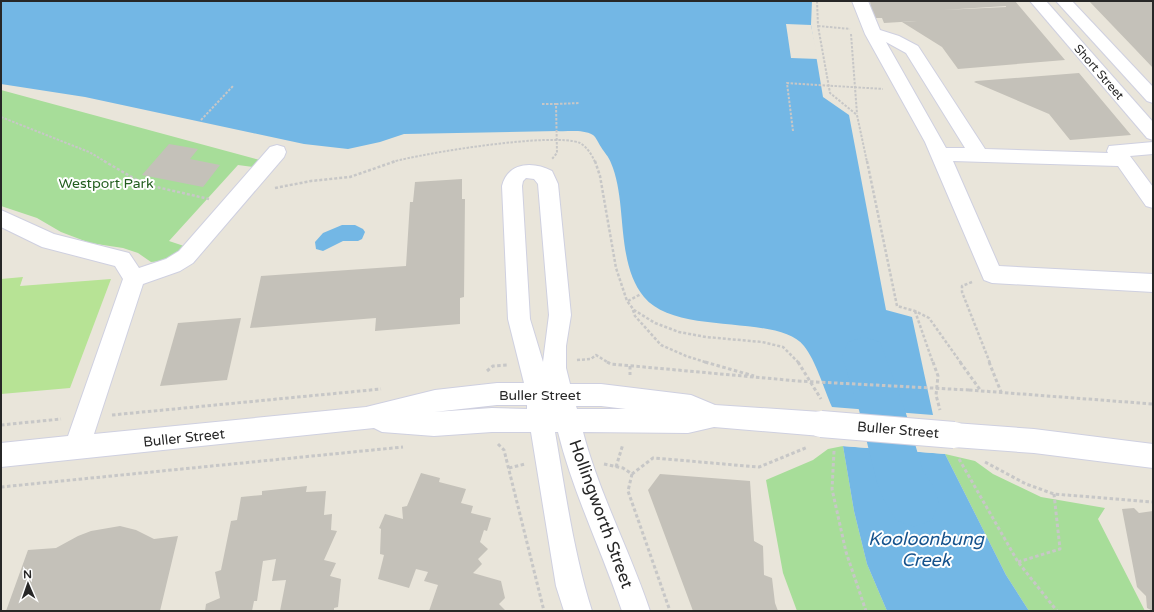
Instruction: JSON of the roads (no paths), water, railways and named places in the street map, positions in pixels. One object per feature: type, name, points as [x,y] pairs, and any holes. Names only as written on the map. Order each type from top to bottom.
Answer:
[{"type":"street","points":[[860,1],[872,34],[909,93],[939,154],[992,274],[1153,283]]},
{"type":"street","name":"Short Street","points":[[1153,97],[1068,5],[1055,3],[1041,6],[1153,134]]},
{"type":"street","points":[[872,34],[888,36],[899,40],[912,50],[979,155]]},
{"type":"street","points":[[1153,148],[1116,151],[1153,201]]},
{"type":"street","points":[[134,278],[173,265],[186,257],[238,199],[277,152]]},
{"type":"street","points":[[939,154],[1123,160]]},
{"type":"street","points":[[529,171],[540,173],[548,179],[560,315],[554,346],[554,368],[549,393],[530,356],[519,319],[512,186],[514,178],[523,172],[529,171]]},
{"type":"street","points":[[1,218],[49,240],[122,259],[134,278]]},
{"type":"street","points":[[77,448],[134,278]]},
{"type":"street","name":"Buller Street","points":[[1,455],[366,419],[435,401],[497,394],[549,393],[601,395],[691,406],[714,416]]},
{"type":"street","name":"Hollingworth Street","points":[[549,393],[568,420],[578,458],[622,569],[636,611]]},
{"type":"street","name":"Hollingworth Street","points":[[549,393],[541,420],[570,586],[578,611]]},
{"type":"street","name":"Buller Street","points":[[366,419],[434,424],[492,420],[688,421],[714,416],[822,414],[950,435],[1083,446],[1153,456]]},
{"type":"street","name":"Buller Street","points":[[1083,446],[1153,446]]},
{"type":"water","points":[[1,1],[812,1],[811,25],[823,97],[849,115],[886,310],[912,317],[933,415],[832,407],[816,367],[808,352],[804,346],[791,336],[773,330],[679,317],[659,309],[644,297],[635,283],[629,267],[625,250],[619,195],[611,163],[596,139],[589,133],[580,131],[557,131],[404,134],[380,142],[348,149],[304,144],[85,97],[1,84]]},
{"type":"water","points":[[342,225],[355,225],[363,229],[365,232],[362,239],[358,241],[343,241],[323,251],[316,249],[315,242],[323,233]]},
{"type":"water","name":"Kooloonbung Creek","points":[[843,446],[945,454],[1006,575],[1029,611],[887,611],[867,564],[854,511]]},
{"type":"waterway","points":[[864,356],[882,410],[902,483],[914,502]]},
{"type":"park label","name":"Westport Park","points":[[106,183]]}]
